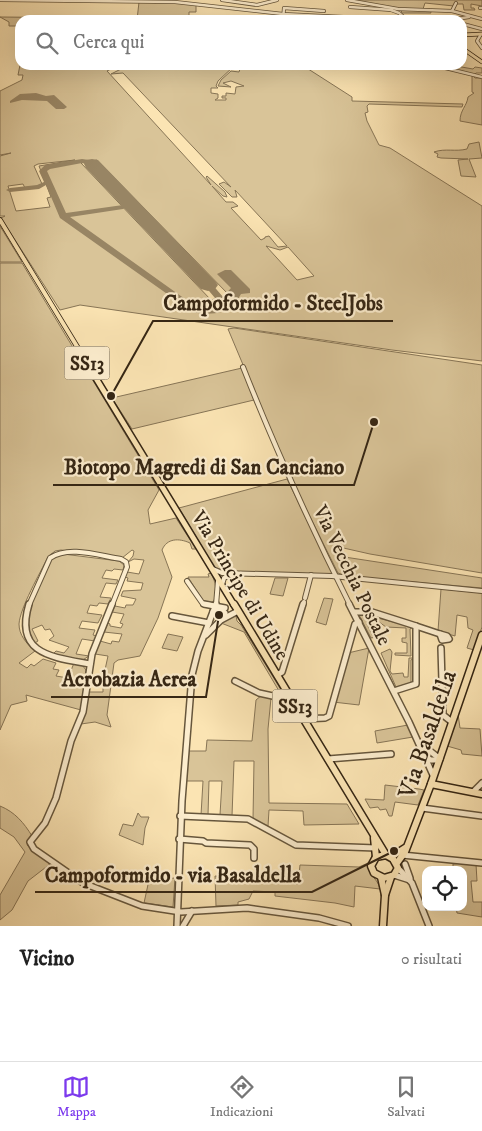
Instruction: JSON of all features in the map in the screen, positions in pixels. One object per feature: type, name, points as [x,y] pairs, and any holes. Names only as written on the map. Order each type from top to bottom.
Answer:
[{"type":"main road","points":[[467,35],[482,34]]},
{"type":"main road","points":[[467,52],[482,62]]},
{"type":"main road","name":"Via Principe di Udine","points":[[0,220],[372,832],[388,856],[400,865]]},
{"type":"main road","name":"Via Basaldella","points":[[400,865],[402,855],[432,781],[482,635]]},
{"type":"main road","points":[[432,781],[482,794]]},
{"type":"main road","name":"Via Principe di Udine","points":[[372,832],[376,848],[376,857],[372,862],[372,869],[380,877]]},
{"type":"main road","points":[[376,857],[400,853],[406,846]]},
{"type":"main road","name":"SS13","points":[[383,926],[385,895],[392,876],[400,865]]},
{"type":"main road","points":[[380,877],[392,876]]},
{"type":"main road","name":"SS13","points":[[380,877],[385,895]]},
{"type":"street","points":[[0,0],[166,2],[306,15]]},
{"type":"street","points":[[222,0],[264,4],[277,0]]},
{"type":"street","points":[[347,0],[392,10],[401,15]]},
{"type":"street","points":[[226,7],[233,2]]},
{"type":"street","points":[[452,11],[456,3]]},
{"type":"street","points":[[264,4],[268,9]]},
{"type":"street","points":[[350,6],[392,10]]},
{"type":"street","points":[[376,6],[398,9],[452,11],[482,19]]},
{"type":"street","points":[[283,14],[283,9],[286,8],[324,11]]},
{"type":"street","points":[[467,17],[472,16]]},
{"type":"street","points":[[467,25],[482,29]]},
{"type":"street","points":[[482,34],[478,41],[482,48]]},
{"type":"street","points":[[453,70],[482,77]]},
{"type":"street","name":"Via Vecchia Postale","points":[[243,367],[274,447],[314,534],[337,576],[417,738],[432,781]]},
{"type":"street","points":[[90,664],[52,658],[30,644],[23,633],[22,626],[25,610],[50,558],[56,552],[121,560],[127,564],[90,664],[83,712],[71,741],[52,810],[32,839],[31,845],[74,877],[97,889],[142,906],[178,911],[248,908],[319,918],[348,926]]},
{"type":"street","points":[[212,568],[222,573],[337,576],[482,591]]},
{"type":"street","points":[[177,926],[180,816],[192,673],[212,614],[217,608],[220,582],[224,578],[235,574]]},
{"type":"street","points":[[276,675],[282,672],[311,575]]},
{"type":"street","points":[[187,581],[203,604],[217,608],[237,610]]},
{"type":"street","points":[[217,608],[225,613],[223,619]]},
{"type":"street","points":[[201,644],[208,632],[216,624],[237,610]]},
{"type":"street","points":[[354,612],[372,612],[440,633]]},
{"type":"street","points":[[212,614],[214,619],[223,619]]},
{"type":"street","points":[[172,616],[216,624]]},
{"type":"street","points":[[303,719],[326,718],[328,716],[355,624],[359,622]]},
{"type":"street","points":[[394,691],[416,684],[416,626]]},
{"type":"street","points":[[441,648],[443,715],[452,722]]},
{"type":"street","points":[[235,681],[259,693],[291,700]]},
{"type":"street","name":"Via Vecchia Postale","points":[[417,738],[439,759]]},
{"type":"street","points":[[429,749],[444,747]]},
{"type":"street","points":[[328,759],[391,754]]},
{"type":"street","points":[[425,757],[431,760],[439,759]]},
{"type":"street","points":[[473,792],[482,784]]},
{"type":"street","points":[[422,808],[482,816]]},
{"type":"street","points":[[180,816],[248,819],[296,845],[376,848]]},
{"type":"street","points":[[179,839],[203,841],[206,843],[250,845],[254,849],[254,858]]},
{"type":"street","points":[[402,855],[482,863]]},
{"type":"street","points":[[400,865],[411,881],[429,926]]},
{"type":"street","points":[[392,876],[411,881]]},
{"type":"street","points":[[183,926],[193,911]]},
{"type":"shaded area","points":[[349,0],[482,0],[482,6],[471,4],[471,8],[475,10],[464,10],[463,4],[456,4],[454,6],[425,3],[423,9],[430,9],[431,13],[400,13],[403,10]]},
{"type":"shaded area","points":[[139,2],[194,4],[196,6],[196,12],[189,12],[189,15],[138,15]]},
{"type":"shaded area","points":[[0,17],[15,17],[15,26],[9,26],[9,22]]},
{"type":"shaded area","points":[[475,67],[482,68],[482,73],[476,73],[473,76],[475,78],[482,78],[482,125],[460,121],[468,97],[474,93],[472,92],[472,75],[456,70],[467,70],[467,68],[473,69]]},
{"type":"shaded area","points":[[19,70],[109,70],[107,71],[211,185],[207,176],[225,192],[227,197],[223,196],[212,186],[226,202],[233,202],[238,206],[231,208],[261,240],[269,236],[278,247],[287,246],[235,190],[237,197],[232,197],[219,184],[224,182],[231,187],[123,73],[111,74],[119,70],[230,70],[218,81],[216,86],[218,88],[211,88],[211,93],[218,94],[218,98],[215,100],[226,100],[222,96],[226,96],[226,93],[235,94],[236,87],[244,86],[231,81],[223,83],[231,87],[218,86],[221,80],[231,71],[310,70],[352,97],[352,101],[463,104],[462,107],[369,104],[367,106],[368,112],[365,113],[379,145],[390,148],[482,206],[482,361],[392,350],[80,305],[60,310],[1,218],[5,216],[0,216],[0,156],[11,153],[0,155],[0,91],[22,80],[23,75],[18,75]],"holes":[[[75,160],[39,166],[51,197],[47,198],[50,207],[16,211],[8,186],[23,184],[25,188],[41,186],[42,184],[34,166]],[[97,160],[229,295],[211,300],[81,163]],[[266,246],[280,250],[288,247],[314,276],[297,280]],[[228,272],[247,290],[238,292],[234,299],[235,304],[213,311],[196,311],[191,309],[193,306],[206,309],[212,308],[223,302],[236,288],[222,274]]]},
{"type":"shaded area","points":[[479,142],[482,158],[469,159],[476,177],[461,176],[458,160],[468,159],[441,158],[437,157],[438,154],[434,152],[467,149],[469,144]]},
{"type":"shaded area","points":[[0,226],[22,262],[0,262]]},
{"type":"shaded area","points":[[0,263],[22,263],[159,490],[148,510],[150,524],[176,518],[196,549],[192,549],[190,543],[174,540],[167,543],[162,550],[172,577],[158,618],[140,656],[118,660],[114,663],[107,715],[111,727],[95,722],[81,724],[86,711],[89,692],[103,692],[103,679],[108,656],[95,654],[100,641],[111,644],[112,641],[119,642],[122,634],[104,632],[108,623],[110,626],[121,628],[123,624],[120,623],[124,614],[112,612],[115,606],[125,608],[126,605],[133,605],[136,599],[121,596],[123,591],[141,590],[143,583],[127,581],[128,578],[125,577],[127,572],[139,574],[144,560],[134,559],[128,562],[133,556],[134,551],[132,550],[122,558],[61,550],[55,551],[48,557],[20,617],[20,632],[35,651],[19,663],[27,668],[31,664],[34,666],[43,659],[56,663],[53,669],[59,670],[56,676],[68,678],[74,663],[82,665],[86,670],[81,710],[26,695],[27,701],[11,705],[0,730]]},
{"type":"shaded area","points":[[234,328],[482,365],[482,573],[339,547],[341,552],[338,556],[482,578],[482,588],[346,576],[338,573],[291,479],[228,329]]},
{"type":"shaded area","points":[[242,368],[254,400],[132,429],[112,398]]},
{"type":"shaded area","points":[[287,479],[333,574],[229,572],[214,567],[179,508]]},
{"type":"shaded area","points":[[63,554],[119,561],[124,565],[123,570],[106,570],[102,578],[118,580],[116,584],[106,583],[100,597],[111,598],[108,604],[90,605],[87,613],[102,615],[98,623],[82,621],[79,628],[95,630],[93,635],[97,636],[95,641],[82,639],[76,654],[89,656],[81,661],[52,655],[56,651],[64,653],[69,647],[49,640],[54,636],[50,629],[45,630],[42,625],[32,629],[38,641],[33,644],[25,631],[25,618],[52,558]]},
{"type":"shaded area","points":[[211,573],[216,590],[214,601],[210,603],[204,602],[188,577],[209,577],[208,574]]},
{"type":"shaded area","points":[[275,578],[288,578],[283,596],[270,594]]},
{"type":"shaded area","points":[[441,589],[482,593],[482,627],[474,650],[467,648],[473,630],[468,628],[467,617],[457,615],[455,636],[438,631]]},
{"type":"shaded area","points":[[324,598],[333,599],[326,625],[316,622]]},
{"type":"shaded area","points":[[358,613],[413,627],[410,629],[411,656],[395,655],[395,653],[407,653],[407,643],[402,642],[402,638],[406,638],[406,628],[386,627],[379,622],[367,624],[373,636],[382,634],[383,636],[371,638]]},
{"type":"shaded area","points":[[230,616],[236,616],[237,621],[285,696],[282,696],[244,632],[221,623]]},
{"type":"shaded area","points":[[168,634],[183,637],[177,651],[162,648]]},
{"type":"shaded area","points":[[369,648],[359,705],[333,702],[348,653]]},
{"type":"shaded area","points":[[390,649],[392,652],[390,671],[392,674],[403,673],[404,677],[408,677],[409,658],[414,658],[411,660],[411,682],[414,683],[411,685],[410,683],[396,687],[381,653]]},
{"type":"shaded area","points":[[262,695],[271,698],[268,729],[269,803],[347,804],[359,824],[304,825],[303,811],[269,810],[268,826],[253,819],[254,761],[234,761],[232,816],[220,815],[222,781],[209,781],[208,815],[201,815],[203,781],[186,781],[189,751],[206,751],[207,740],[252,741],[256,700]]},
{"type":"shaded area","points":[[458,714],[460,728],[480,729],[482,756],[462,754],[461,750],[447,746]]},
{"type":"shaded area","points":[[408,725],[413,737],[377,743],[375,731]]},
{"type":"shaded area","points":[[385,785],[424,790],[418,805],[395,802],[392,816],[389,816],[386,809],[370,808],[365,799],[384,800]]},
{"type":"shaded area","points":[[0,806],[10,811],[22,822],[32,836],[27,845],[50,864],[28,881],[12,910],[0,920],[0,895],[25,852],[14,837],[0,828]]},
{"type":"shaded area","points":[[138,813],[141,817],[149,817],[145,828],[143,845],[119,835],[123,824],[133,826]]},
{"type":"shaded area","points":[[368,863],[369,871],[380,889],[355,886],[354,907],[275,896],[275,892],[253,891],[249,899],[238,902],[238,905],[216,906],[215,876],[298,884],[300,865],[359,867]]},
{"type":"shaded area","points":[[453,864],[476,864],[477,881],[471,881],[473,902],[482,902],[482,917],[457,913],[457,911],[467,911],[467,866],[453,866]]},
{"type":"shaded area","points":[[175,878],[173,907],[144,903],[149,880]]},
{"type":"taxiway","points":[[22,95],[36,95],[46,98],[52,96],[64,107],[58,108],[49,99],[21,98],[12,102],[22,95]]},
{"type":"taxiway","points":[[63,216],[43,171],[48,167],[82,161],[92,164]]},
{"type":"taxiway","points":[[10,190],[39,187],[43,184]]},
{"type":"taxiway","points":[[63,216],[123,207]]},
{"type":"taxiway","points":[[63,216],[192,308]]},
{"type":"taxiway","points":[[228,272],[247,291],[238,292],[234,299],[235,304],[225,308],[202,311],[192,308],[193,306],[206,309],[212,308],[228,298],[236,288],[221,274],[228,272]]},
{"type":"taxiway","points":[[208,285],[220,299],[212,304]]},
{"type":"runway","points":[[92,164],[208,285]]},
{"type":"place","name":"Campoformido - SteelJobs","points":[[111,396]]},
{"type":"place","name":"Biotopo Magredi di San Canciano","points":[[374,422]]},
{"type":"place","name":"Acrobazia Aerea","points":[[219,615]]},
{"type":"place","name":"Campoformido - via Basaldella","points":[[394,851]]}]
